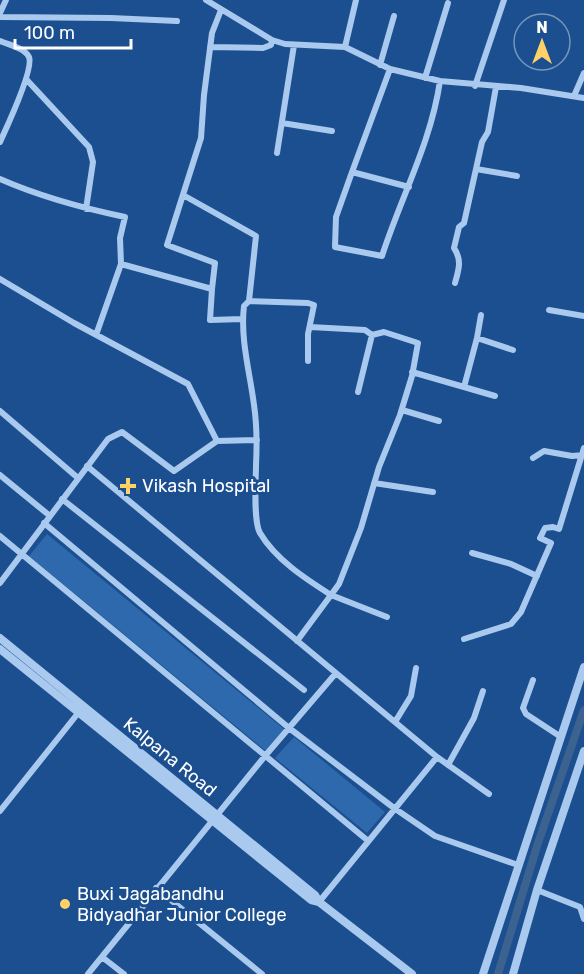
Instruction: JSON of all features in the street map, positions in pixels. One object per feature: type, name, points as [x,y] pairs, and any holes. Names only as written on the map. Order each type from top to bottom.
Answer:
[{"type":"street","points":[[6,0],[0,15],[177,21]]},
{"type":"street","points":[[206,0],[272,40],[294,45],[345,47],[390,69],[440,81],[476,86],[521,88],[584,98]]},
{"type":"street","points":[[345,47],[356,0]]},
{"type":"street","points":[[476,86],[504,0]]},
{"type":"street","points":[[425,78],[448,3]]},
{"type":"street","points":[[221,10],[212,33],[201,138],[167,245],[215,263],[210,320],[243,319]]},
{"type":"street","points":[[380,65],[394,16]]},
{"type":"street","points":[[210,47],[263,48],[270,45],[272,40]]},
{"type":"street","points":[[0,41],[22,50],[30,60],[26,79],[0,142]]},
{"type":"street","points":[[277,153],[294,45]]},
{"type":"street","points":[[390,69],[336,217],[335,247],[382,256],[436,110],[440,81]]},
{"type":"street","points":[[574,96],[584,73]]},
{"type":"street","points":[[26,79],[89,147],[93,162],[86,209]]},
{"type":"street","points":[[455,283],[460,265],[459,255],[454,248],[459,227],[464,223],[482,142],[488,132],[496,87]]},
{"type":"street","points":[[282,123],[332,131]]},
{"type":"street","points":[[476,169],[517,176]]},
{"type":"street","points":[[352,172],[409,187]]},
{"type":"street","points":[[0,179],[33,194],[125,217],[120,238],[121,264],[96,335]]},
{"type":"street","points":[[183,195],[256,236],[249,301],[244,306],[243,319],[244,345],[257,440],[258,530],[272,550],[305,578],[331,595],[387,617]]},
{"type":"street","points":[[121,264],[212,289]]},
{"type":"street","points":[[0,279],[96,335],[188,384],[217,441]]},
{"type":"street","points":[[249,301],[314,305],[308,334],[308,361]]},
{"type":"street","points":[[549,310],[584,316]]},
{"type":"street","points":[[464,387],[482,315]]},
{"type":"street","points":[[297,641],[339,584],[402,410],[418,342],[384,332],[372,335],[365,330],[310,327]]},
{"type":"street","points":[[358,392],[372,335]]},
{"type":"street","points":[[477,338],[513,350]]},
{"type":"street","points":[[412,372],[495,396]]},
{"type":"street","points":[[402,410],[439,421]]},
{"type":"street","points":[[0,411],[78,478]]},
{"type":"street","points":[[0,583],[108,439],[122,432],[174,471],[217,441],[257,440]]},
{"type":"street","points":[[533,458],[544,451],[572,456],[583,453]]},
{"type":"street","points":[[464,639],[511,624],[521,612],[551,543],[540,538],[545,528],[559,529],[583,453]]},
{"type":"street","points":[[87,466],[437,757],[489,794]]},
{"type":"street","points":[[0,475],[50,516]]},
{"type":"street","points":[[374,483],[433,492]]},
{"type":"street","points":[[62,499],[304,690]]},
{"type":"street","points":[[44,523],[289,728],[394,808],[435,836],[518,865]]},
{"type":"street","points":[[0,536],[367,840]]},
{"type":"street","points":[[472,553],[511,564],[537,576]]},
{"type":"street","name":"Kalpana Road","points":[[0,638],[311,900],[319,902],[412,974]]},
{"type":"street","name":"Kalpana Road","points":[[0,649],[215,818]]},
{"type":"street","points":[[483,974],[584,667]]},
{"type":"street","points":[[395,722],[411,696],[416,668]]},
{"type":"street","points":[[88,974],[156,888],[336,673]]},
{"type":"street","points":[[533,680],[523,708],[526,714],[561,737]]},
{"type":"street","points":[[448,765],[474,718],[483,691]]},
{"type":"street","points":[[0,811],[79,712]]},
{"type":"street","points":[[513,974],[537,890],[584,751]]},
{"type":"street","points":[[319,902],[367,840],[437,757]]},
{"type":"street","points":[[156,888],[262,974]]},
{"type":"street","points":[[537,890],[580,907],[584,918]]},
{"type":"street","points":[[102,957],[124,974]]},
{"type":"shaded area","points":[[47,534],[284,729],[266,751],[29,556]]},
{"type":"shaded area","points":[[294,737],[385,812],[367,833],[275,758]]},
{"type":"waterway","points":[[498,974],[538,843],[584,710]]},
{"type":"place","name":"Vikash Hospital","points":[[128,486]]},
{"type":"place","name":"Buxi Jagabandhu Bidyadhar Junior College","points":[[65,904]]}]
